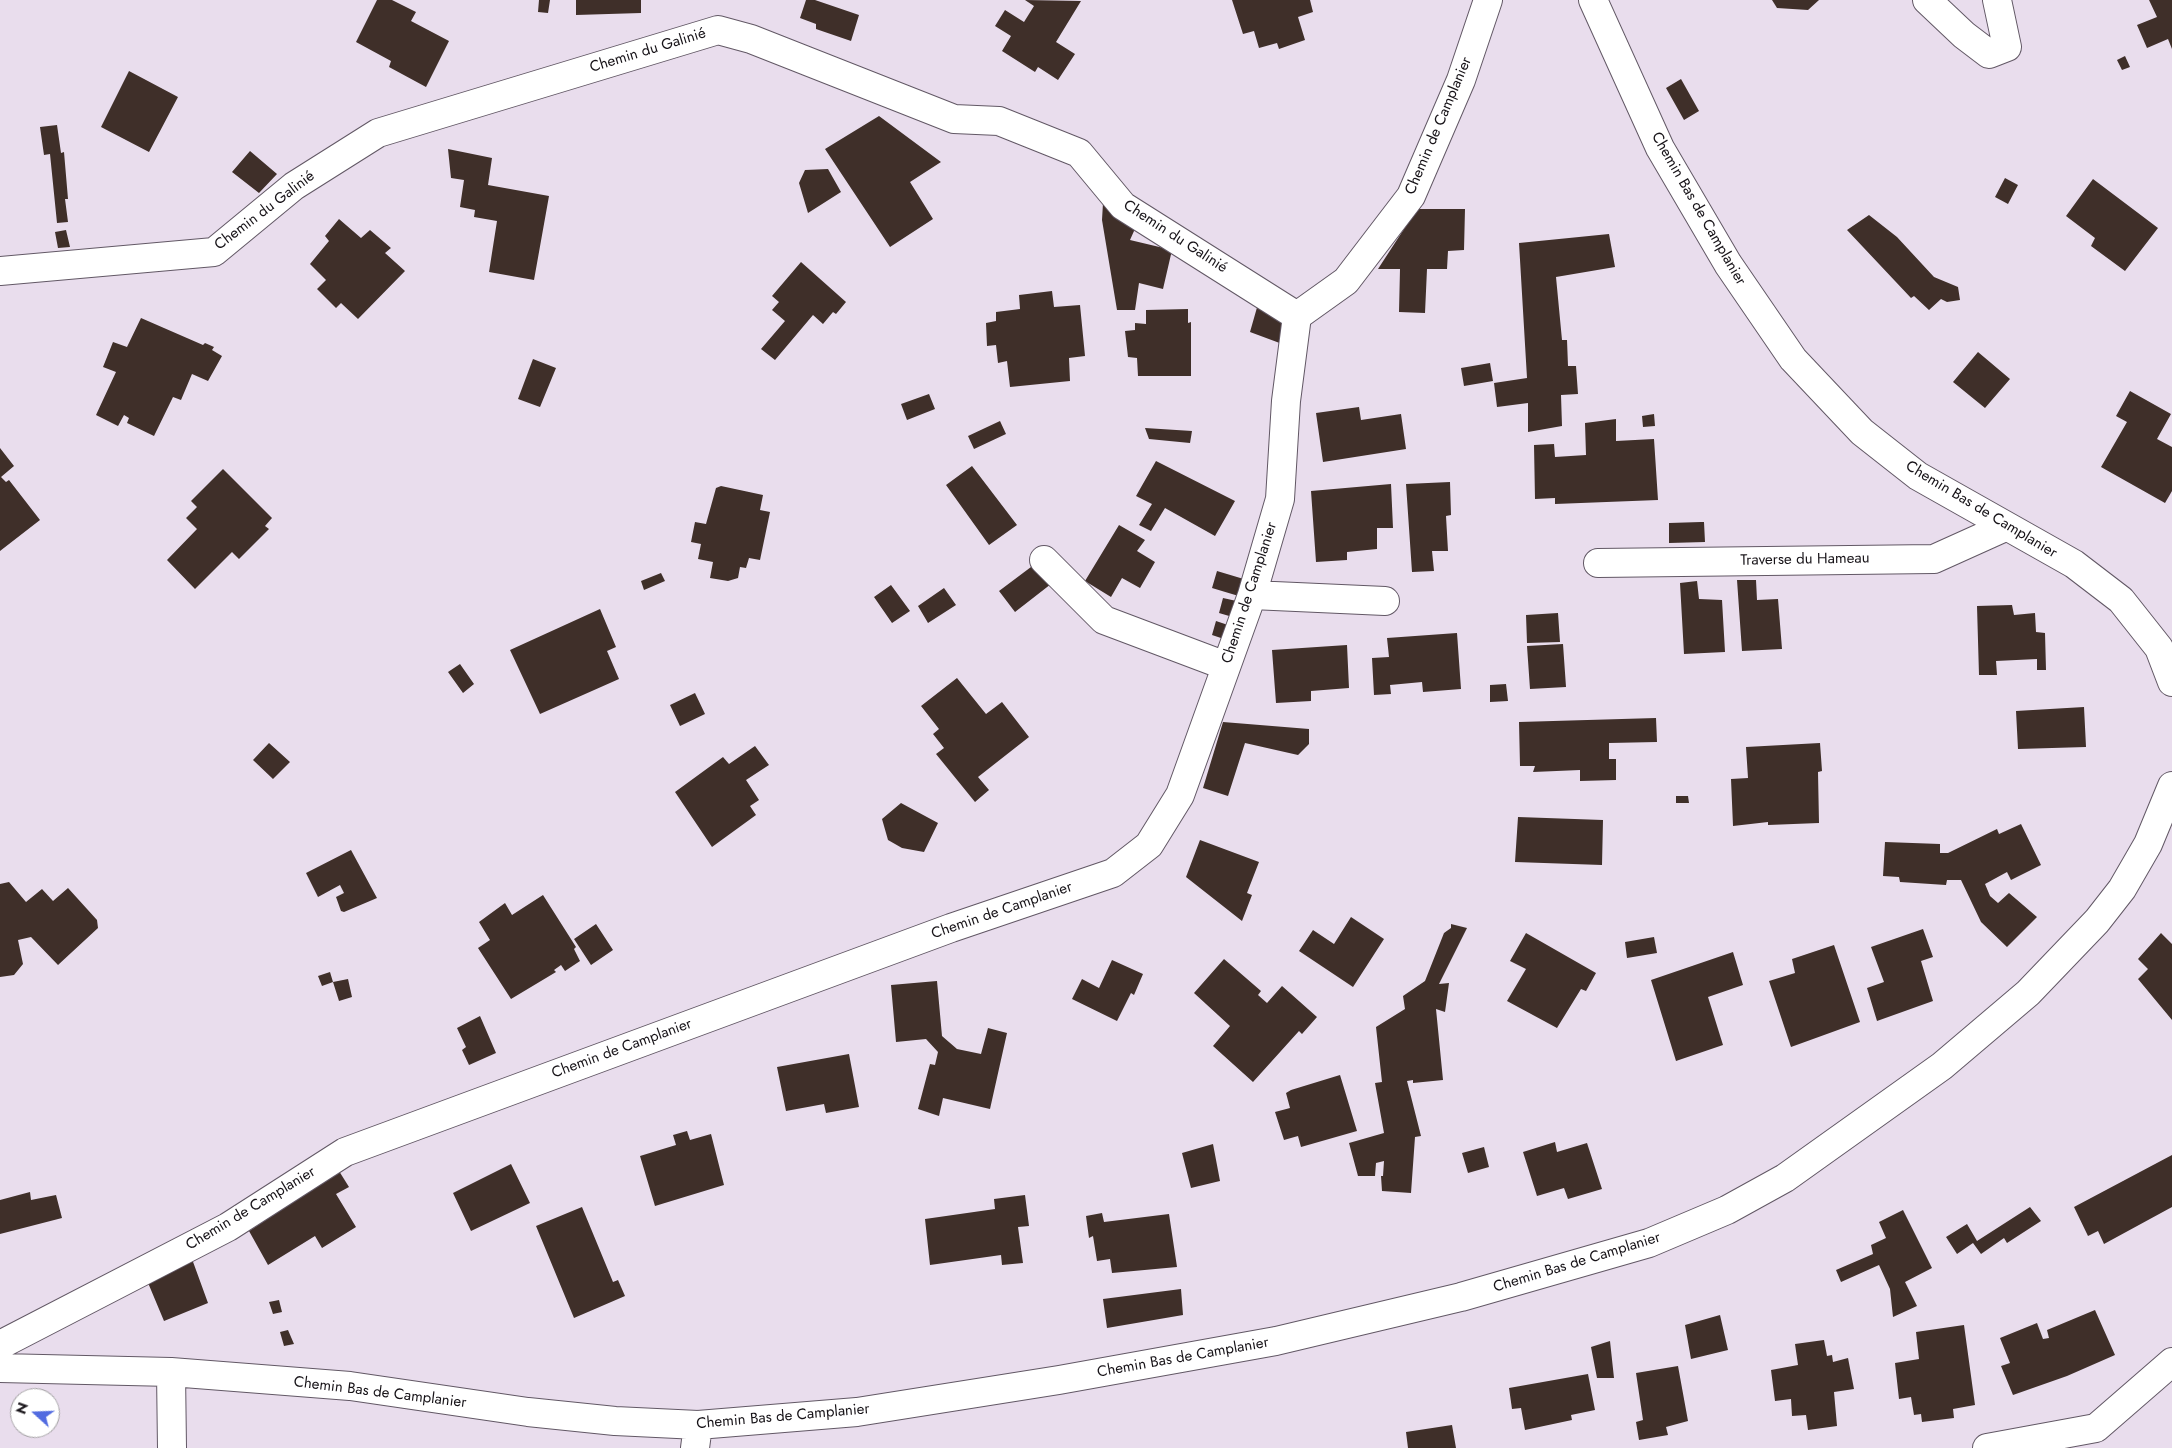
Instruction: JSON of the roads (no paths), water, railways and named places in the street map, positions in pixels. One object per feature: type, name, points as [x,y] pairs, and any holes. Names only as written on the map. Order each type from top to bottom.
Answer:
[{"type":"street","name":"Chemin de Camplanier","points":[[0,1345],[228,1226],[345,1152],[950,928],[1114,873],[1149,844],[1180,795],[1252,595],[1280,499],[1286,401],[1296,316],[1346,281],[1411,196],[1461,80],[1488,0]]},
{"type":"street","name":"Chemin Bas de Camplanier","points":[[1593,0],[1660,148],[1728,264],[1793,359],[1862,432],[1918,476],[2074,564],[2121,600],[2159,648],[2172,682]]},
{"type":"street","points":[[1927,0],[1964,35],[1989,54],[2008,47],[1997,0]]},
{"type":"street","name":"Chemin du Galinié","points":[[0,271],[214,252],[294,186],[378,133],[718,30],[751,39],[954,119],[999,122],[1078,154],[1123,206],[1296,316]]},
{"type":"street","name":"Traverse du Hameau","points":[[1598,563],[1934,559],[2005,526]]},
{"type":"street","points":[[1044,560],[1104,620],[1226,666]]},
{"type":"street","points":[[1252,595],[1384,602]]},
{"type":"street","name":"Chemin Bas de Camplanier","points":[[0,1368],[171,1372],[350,1386],[697,1436],[1059,1380],[1276,1341],[1461,1297],[1649,1243],[1727,1210],[1785,1178],[1942,1066],[2028,993],[2097,921],[2122,889],[2148,844],[2172,786]]},
{"type":"street","points":[[1987,1448],[2096,1428],[2172,1362]]},
{"type":"street","points":[[171,1372],[172,1448]]}]
